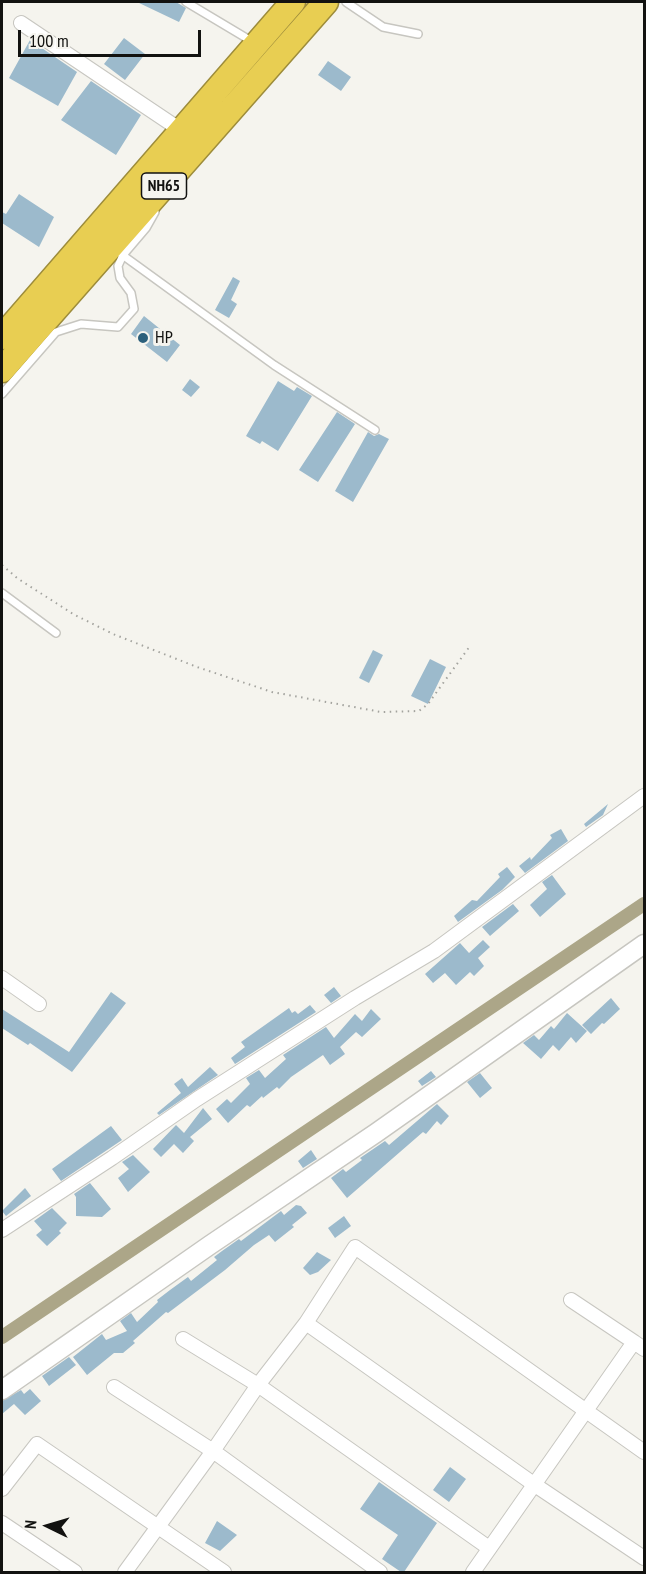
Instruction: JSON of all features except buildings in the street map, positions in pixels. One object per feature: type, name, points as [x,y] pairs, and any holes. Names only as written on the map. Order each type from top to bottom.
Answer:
[{"type":"highway","name":"NH65","points":[[2,337],[293,2]]},
{"type":"highway","name":"NH65","points":[[2,370],[117,251],[178,170],[326,2]]},
{"type":"street","points":[[21,23],[182,131]]},
{"type":"street","points":[[2,1230],[197,1099],[355,998],[434,951],[645,796]]},
{"type":"street","points":[[2,1390],[376,1133],[645,944]]},
{"type":"street","points":[[2,978],[39,1004]]},
{"type":"street","points":[[125,1572],[258,1385],[306,1323],[355,1247],[645,1452]]},
{"type":"street","points":[[473,1572],[586,1412],[639,1346],[571,1300]]},
{"type":"street","points":[[306,1323],[535,1485],[645,1558]]},
{"type":"street","points":[[183,1339],[258,1385],[489,1548]]},
{"type":"street","points":[[114,1387],[213,1451],[380,1572]]},
{"type":"street","points":[[2,1489],[37,1444],[224,1572]]},
{"type":"street","points":[[2,1523],[75,1572]]},
{"type":"lane","points":[[186,2],[256,44]]},
{"type":"lane","points":[[346,2],[383,27],[418,34]]},
{"type":"lane","points":[[2,394],[56,332],[81,324],[118,327],[134,309],[131,293],[120,278],[117,251]]},
{"type":"lane","points":[[117,251],[274,364],[375,430]]},
{"type":"lane","points":[[2,594],[56,633]]},
{"type":"path","points":[[2,565],[17,578],[73,614],[113,634],[272,692],[381,712],[419,711],[428,704],[470,646]]},
{"type":"waterway","points":[[2,1337],[644,904]]},
{"type":"place","name":"HP","points":[[143,338]]}]
